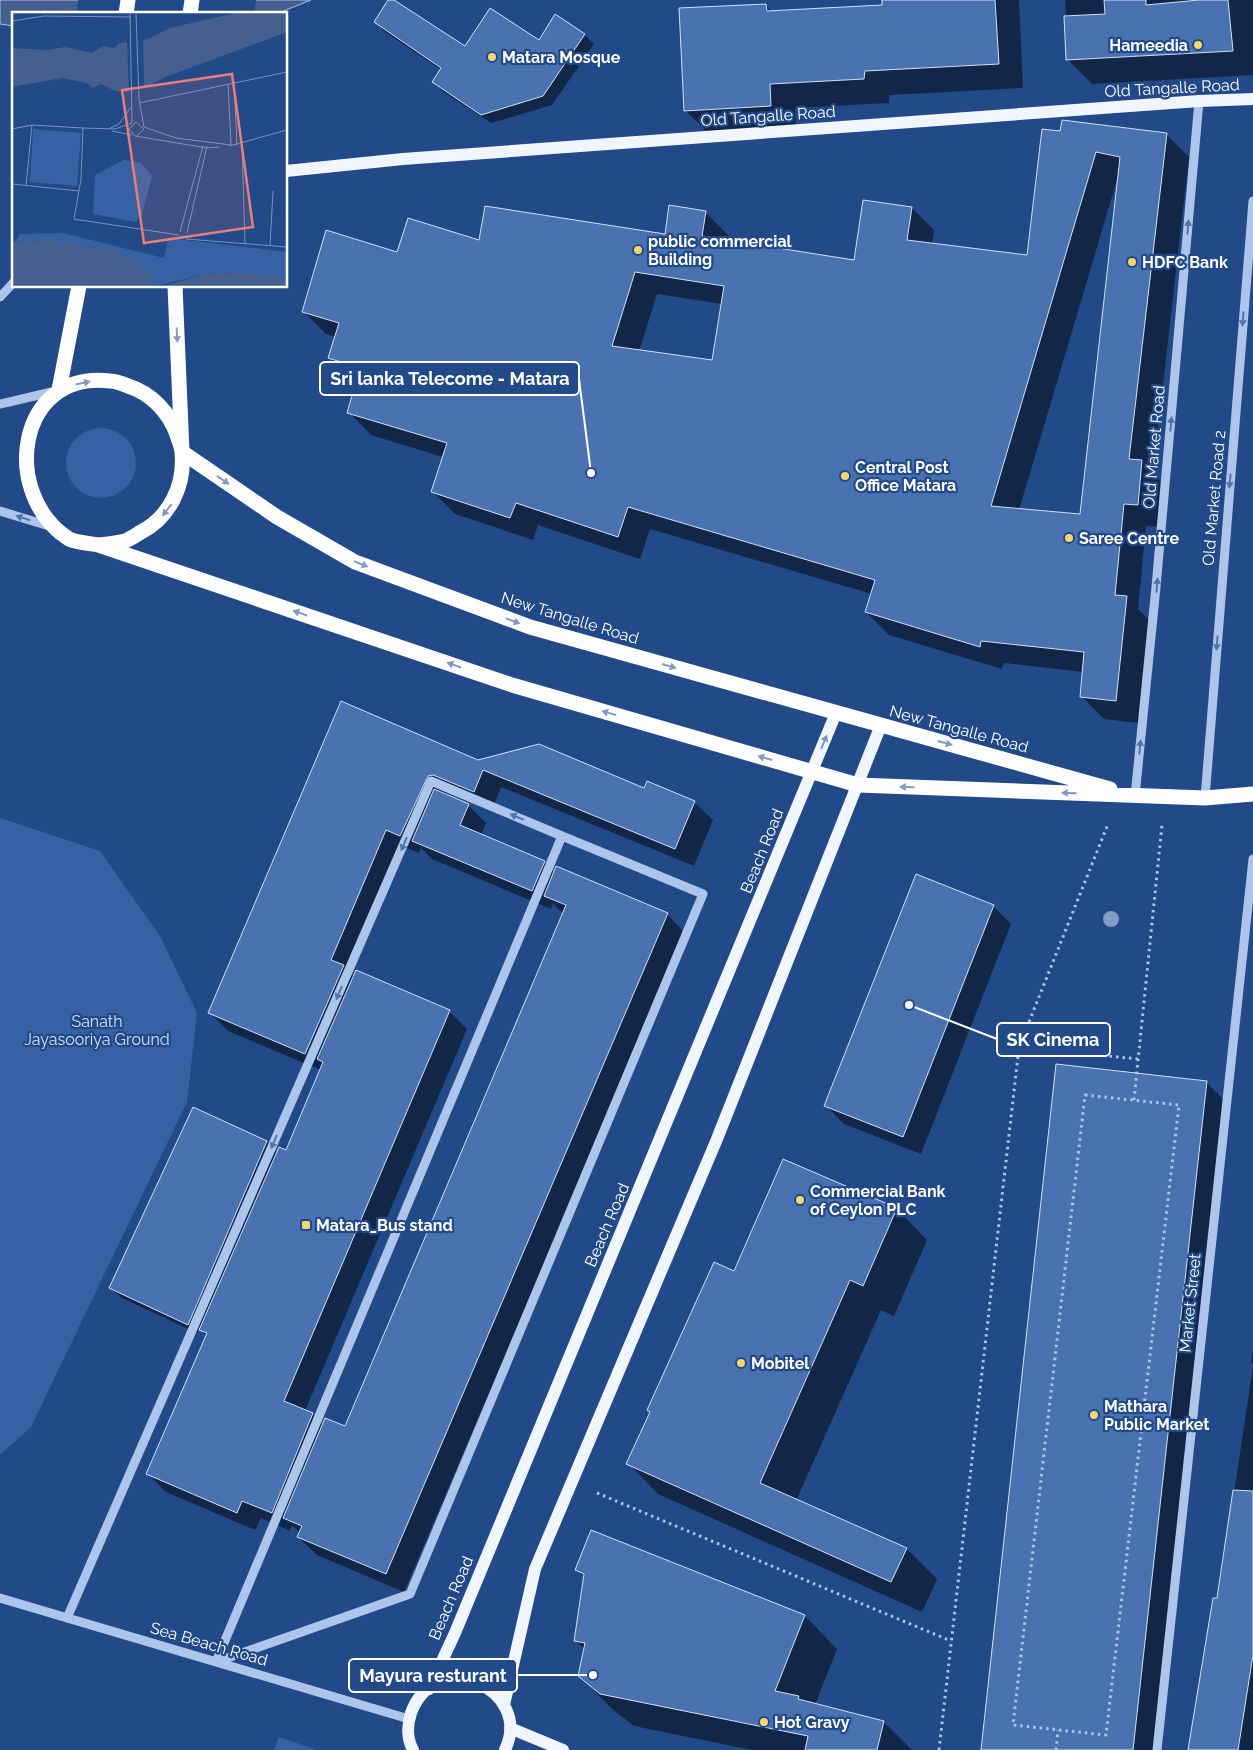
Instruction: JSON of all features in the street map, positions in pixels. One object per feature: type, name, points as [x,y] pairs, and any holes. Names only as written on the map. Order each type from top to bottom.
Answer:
[{"type":"highway","points":[[59,390],[79,288]]},
{"type":"highway","points":[[175,288],[182,452],[181,480],[170,506],[151,527],[126,540],[98,545],[71,540],[46,525],[29,505],[18,481],[16,454],[24,429],[38,407],[59,390],[84,381],[111,381],[137,389],[158,404],[174,426],[182,452]]},
{"type":"highway","name":"New Tangalle Road","points":[[182,452],[278,517],[355,562],[530,627],[1136,796]]},
{"type":"highway","name":"New Tangalle Road","points":[[98,545],[512,685],[858,785],[1205,798],[1253,794]]},
{"type":"main road","name":"Old Tangalle Road","points":[[288,171],[403,159],[1199,101],[1253,99]]},
{"type":"main road","name":"Beach Road","points":[[429,1689],[455,1633],[836,713]]},
{"type":"main road","points":[[504,1705],[535,1569],[717,1139],[881,725]]},
{"type":"main road","points":[[413,1750],[408,1732],[409,1719],[414,1706],[429,1689],[444,1680],[461,1678],[478,1682],[493,1692],[504,1705],[510,1728],[509,1742],[505,1750]]},
{"type":"main road","points":[[510,1728],[563,1750]]},
{"type":"street","name":"Old Market Road","points":[[1136,796],[1199,101]]},
{"type":"street","name":"Old Market Road 2","points":[[1205,798],[1253,201]]},
{"type":"street","points":[[0,297],[12,284]]},
{"type":"street","points":[[0,404],[59,390]]},
{"type":"street","points":[[0,512],[46,525]]},
{"type":"street","points":[[67,1618],[431,781],[703,894],[410,1594],[216,1662]]},
{"type":"street","points":[[216,1662],[562,836]]},
{"type":"street","name":"Market Street","points":[[1157,1750],[1253,859]]},
{"type":"street","name":"Sea Beach Road","points":[[0,1598],[409,1719]]},
{"type":"path","points":[[939,1750],[1019,1047],[1111,816]]},
{"type":"path","points":[[1134,1100],[1163,817]]},
{"type":"path","points":[[1019,1047],[1138,1059]]},
{"type":"path","points":[[1085,1095],[1134,1100],[1179,1105],[1106,1735],[1013,1725],[1085,1095]]},
{"type":"path","points":[[589,1490],[951,1641]]},
{"type":"path","points":[[1056,1750],[1058,1730]]},
{"type":"green space","points":[[101,428],[120,434],[130,444],[136,463],[130,482],[120,492],[101,498],[82,492],[72,482],[66,463],[72,444],[82,434]]},
{"type":"green space","name":"Sanath Jayasooriya Ground","points":[[0,818],[100,851],[160,936],[197,1013],[187,1102],[31,1427],[0,1455]]},
{"type":"green space","points":[[279,1737],[317,1750],[274,1750]]},
{"type":"shaded area","points":[[0,0],[311,0],[281,12],[12,12],[12,26],[0,24]]},
{"type":"pier","points":[[78,0],[256,0],[254,12],[77,12]]},
{"type":"building","name":"Matara Mosque","points":[[388,0],[394,0],[465,46],[490,8],[539,40],[555,14],[585,34],[543,96],[481,115],[432,82],[441,68],[374,22]]},
{"type":"building","points":[[882,0],[995,0],[999,64],[865,71],[864,79],[770,84],[771,106],[684,111],[679,8],[766,4],[767,11],[882,5]]},
{"type":"building","points":[[1104,0],[1146,0],[1146,5],[1199,0],[1228,0],[1233,51],[1066,60],[1064,16],[1105,14]]},
{"type":"building","points":[[1062,120],[1167,133],[1129,459],[1142,460],[1138,505],[1124,504],[1115,595],[1127,596],[1116,701],[1080,697],[1084,652],[981,641],[980,647],[865,612],[875,580],[628,507],[618,537],[516,503],[510,518],[431,492],[447,443],[347,413],[360,368],[328,358],[339,323],[302,312],[326,230],[397,252],[408,218],[479,240],[485,206],[665,234],[669,205],[706,211],[702,236],[854,260],[863,200],[912,207],[907,240],[1027,255],[1042,129],[1060,131]],"holes":[[[1096,152],[1120,157],[1080,514],[991,506]],[[635,272],[724,286],[712,360],[612,346]]]},
{"type":"building","points":[[341,701],[478,760],[539,744],[644,788],[647,781],[695,801],[675,849],[483,770],[474,792],[433,775],[428,776],[400,836],[386,830],[331,960],[344,965],[305,1054],[208,1013]]},
{"type":"building","points":[[434,789],[469,804],[460,825],[545,861],[532,891],[412,841]]},
{"type":"building","points":[[556,866],[668,913],[386,1574],[297,1537],[302,1526],[283,1518],[325,1418],[345,1426],[566,905],[544,896]]},
{"type":"building","points":[[916,874],[994,905],[903,1137],[824,1106]]},
{"type":"building","points":[[356,970],[450,1010],[284,1401],[313,1413],[272,1513],[242,1501],[237,1513],[146,1474],[207,1333],[199,1330],[279,1147],[286,1150],[323,1062],[317,1059]]},
{"type":"building","name":"Mathara Public Market","points":[[1056,1064],[1207,1081],[1133,1750],[981,1750]]},
{"type":"building","points":[[193,1107],[267,1141],[188,1325],[109,1288]]},
{"type":"building","points":[[783,1159],[897,1208],[863,1286],[850,1280],[760,1483],[907,1548],[891,1582],[626,1464],[650,1412],[647,1410],[714,1262],[734,1271]]},
{"type":"building","points":[[1233,1490],[1253,1491],[1253,1655],[1238,1750],[1188,1750],[1213,1598],[1217,1598]]},
{"type":"building","points":[[591,1530],[805,1615],[775,1691],[799,1696],[798,1699],[884,1721],[877,1750],[805,1750],[808,1736],[600,1694],[578,1676],[585,1643],[574,1641],[584,1574],[575,1570]]},
{"type":"place","name":"Hameedia","points":[[1198,45]]},
{"type":"place","name":"Matara Mosque","points":[[492,57]]},
{"type":"place","name":"public commercial Building","points":[[638,250]]},
{"type":"place","name":"HDFC Bank","points":[[1132,262]]},
{"type":"place","name":"Sri lanka Telecome - Matara","points":[[591,473]]},
{"type":"place","name":"Central Post Office Matara","points":[[845,476]]},
{"type":"place","name":"Saree Centre","points":[[1069,538]]},
{"type":"place","name":"SK Cinema","points":[[909,1005]]},
{"type":"place","name":"Commercial Bank of Ceylon PLC","points":[[800,1200]]},
{"type":"place","name":"Matara_Bus stand","points":[[306,1225]]},
{"type":"place","name":"Mobitel","points":[[741,1363]]},
{"type":"place","name":"Mathara Public Market","points":[[1094,1415]]},
{"type":"place","name":"Mayura resturant","points":[[593,1675]]},
{"type":"place","name":"Hot Gravy","points":[[764,1722]]}]
